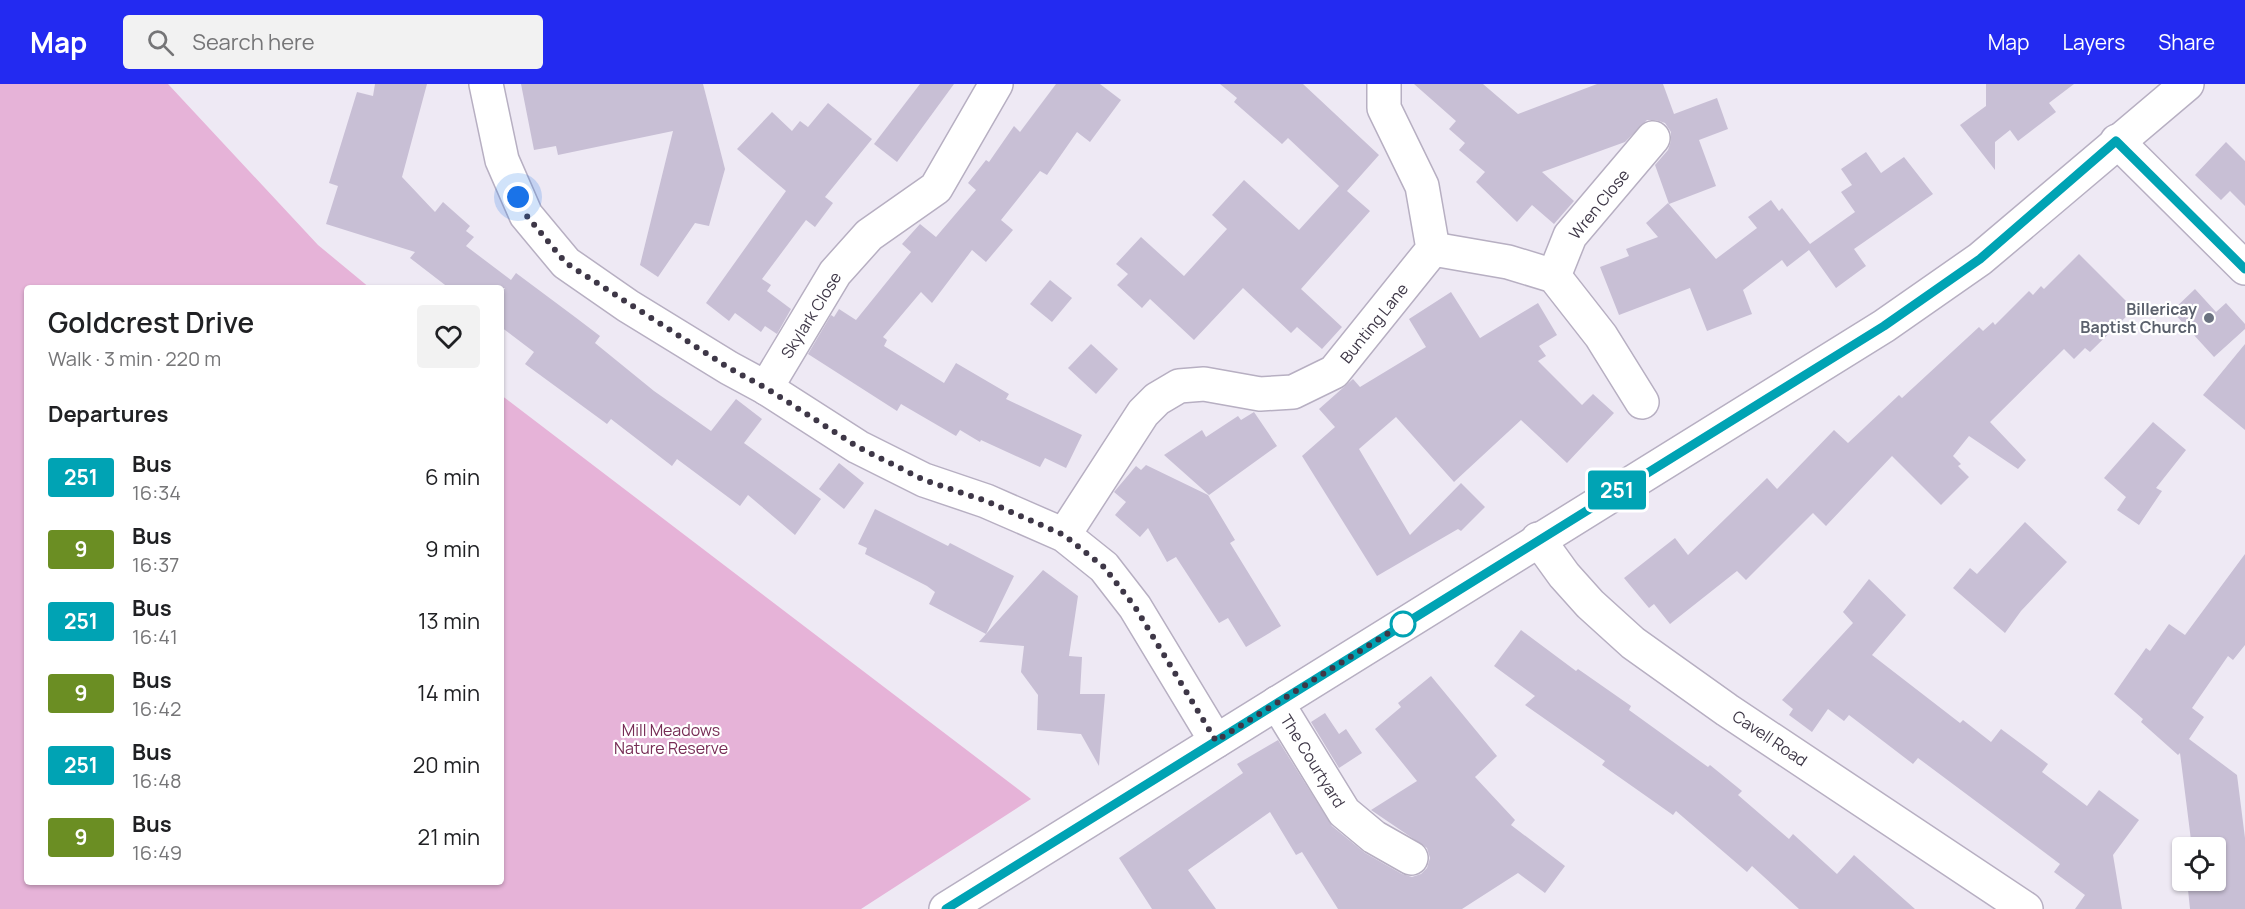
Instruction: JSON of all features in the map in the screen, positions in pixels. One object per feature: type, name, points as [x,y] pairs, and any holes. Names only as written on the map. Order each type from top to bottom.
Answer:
[{"type":"street","points":[[486,84],[502,160],[526,215],[566,263],[729,368],[766,388],[858,447],[924,480],[986,501],[1064,535],[1104,567],[1135,607],[1216,741]]},
{"type":"street","name":"Skylark Close","points":[[766,388],[835,273],[869,235],[936,188],[996,84]]},
{"type":"street","points":[[1384,84],[1384,108],[1422,186],[1433,249],[1508,262],[1554,276],[1601,336],[1642,402]]},
{"type":"street","points":[[946,909],[1884,326],[1980,259],[2116,141],[2187,84]]},
{"type":"street","name":"Wren Close","points":[[1554,276],[1570,236],[1653,138]]},
{"type":"street","points":[[2116,141],[2245,268]]},
{"type":"street","name":"Bunting Lane","points":[[1064,535],[1143,413],[1157,399],[1179,386],[1204,384],[1260,394],[1293,392],[1334,372],[1433,249]]},
{"type":"street","name":"Cavell Road","points":[[1538,539],[1564,575],[1590,604],[1633,643],[1727,710],[2026,909]]},
{"type":"street","name":"The Courtyard","points":[[1277,703],[1344,812],[1374,837],[1411,858]]},
{"type":"green space","name":"Mill Meadows Nature Reserve","points":[[0,84],[168,84],[318,245],[366,285],[24,285],[24,885],[504,885],[504,397],[1031,799],[861,909],[0,909]]},
{"type":"building","points":[[375,84],[427,84],[402,177],[435,212],[443,202],[470,226],[466,231],[474,237],[466,246],[511,280],[516,273],[575,317],[600,336],[595,343],[654,391],[711,431],[736,399],[762,419],[744,443],[821,499],[795,535],[748,495],[740,506],[677,459],[672,466],[611,419],[607,424],[525,364],[534,352],[504,329],[504,285],[445,285],[410,258],[415,252],[326,224],[338,186],[329,183],[357,92],[373,96]]},
{"type":"building","points":[[521,84],[703,84],[725,169],[709,226],[695,223],[658,277],[640,265],[673,131],[558,155],[556,146],[534,150]]},
{"type":"building","points":[[920,84],[954,84],[897,162],[874,144]]},
{"type":"building","points":[[1056,84],[1100,84],[1121,100],[1090,142],[1077,132],[1047,175],[1040,171],[1001,220],[1013,230],[986,262],[972,250],[932,303],[921,292],[883,337],[887,340],[884,346],[944,383],[956,363],[1009,394],[1006,399],[1082,435],[1066,468],[1045,458],[1040,467],[981,440],[980,442],[960,430],[956,436],[901,404],[897,411],[808,354],[831,315],[834,317],[839,309],[856,320],[911,252],[902,244],[920,224],[936,237],[976,190],[968,183],[986,160],[989,162],[1014,126],[1020,132]]},
{"type":"building","points":[[1220,84],[1303,84],[1379,155],[1347,191],[1370,211],[1301,289],[1342,327],[1322,349],[1297,327],[1291,333],[1243,288],[1194,340],[1150,299],[1142,308],[1117,285],[1128,274],[1116,264],[1141,237],[1184,276],[1227,229],[1212,215],[1244,180],[1299,230],[1339,186],[1288,138],[1282,144],[1234,102],[1237,98]]},
{"type":"building","points":[[1414,84],[1483,84],[1518,114],[1597,84],[1663,84],[1674,114],[1717,98],[1728,129],[1699,140],[1716,186],[1669,204],[1655,165],[1668,150],[1671,132],[1665,123],[1647,120],[1625,142],[1542,172],[1574,201],[1554,224],[1532,205],[1517,222],[1476,182],[1485,172],[1459,150],[1465,143],[1449,129],[1456,121]]},
{"type":"building","points":[[1986,84],[2074,84],[2049,103],[2056,112],[2018,141],[2010,130],[1995,142],[1995,170],[1960,125],[1986,106]]},
{"type":"building","points":[[828,103],[872,139],[825,197],[833,203],[815,227],[806,220],[762,279],[771,285],[767,291],[791,309],[777,334],[765,326],[761,332],[735,313],[729,321],[706,303],[786,191],[737,149],[772,112],[792,131],[800,121],[808,127]]},
{"type":"building","points":[[2226,142],[2245,161],[2245,206],[2230,191],[2221,200],[2195,175]]},
{"type":"building","points":[[1866,152],[1881,173],[1904,157],[1933,194],[1854,249],[1866,266],[1836,288],[1809,250],[1787,267],[1782,260],[1743,290],[1752,314],[1707,331],[1690,288],[1619,315],[1600,267],[1629,256],[1626,249],[1658,237],[1646,223],[1668,203],[1716,259],[1757,228],[1748,217],[1771,200],[1779,211],[1782,208],[1810,244],[1855,212],[1841,192],[1852,185],[1841,169]]},
{"type":"building","points":[[2079,254],[2134,309],[2090,352],[2085,348],[2074,359],[2064,349],[1990,422],[2026,460],[2018,469],[1969,436],[1953,456],[1961,464],[1958,466],[1969,477],[1941,505],[1892,456],[1826,526],[1813,513],[1746,580],[1737,571],[1670,624],[1654,604],[1649,608],[1624,578],[1675,538],[1688,555],[1767,478],[1777,489],[1834,430],[1848,443],[1899,395],[1902,398],[1979,327],[1983,331],[1993,322],[1995,325],[2029,291],[2033,295],[2041,286],[2044,289]]},
{"type":"building","points":[[1050,280],[1072,298],[1052,322],[1030,304]]},
{"type":"building","name":"Billericay Baptist Church","points":[[2195,289],[2216,312],[2226,303],[2245,324],[2245,329],[2214,357],[2172,311]]},
{"type":"building","points":[[1451,292],[1480,338],[1538,303],[1557,335],[1539,346],[1546,356],[1538,361],[1582,405],[1593,394],[1614,413],[1567,463],[1521,420],[1454,482],[1396,417],[1359,449],[1410,535],[1461,483],[1485,507],[1461,531],[1458,529],[1377,576],[1302,456],[1335,427],[1319,409],[1353,379],[1360,387],[1426,347],[1409,319]]},
{"type":"building","points":[[1091,344],[1118,369],[1096,394],[1068,368]]},
{"type":"building","points":[[2245,344],[2245,430],[2203,395]]},
{"type":"building","points":[[1254,412],[1277,446],[1209,495],[1164,455],[1202,430],[1206,437],[1238,416],[1241,420]]},
{"type":"building","points":[[2153,422],[2186,450],[2156,488],[2162,491],[2139,525],[2117,510],[2126,497],[2104,478]]},
{"type":"building","points":[[839,463],[864,483],[844,509],[819,489]]},
{"type":"building","points":[[1146,465],[1208,495],[1235,540],[1230,543],[1281,626],[1246,647],[1228,618],[1219,623],[1176,557],[1167,562],[1148,528],[1140,537],[1115,515],[1126,502],[1114,492],[1136,466],[1141,470]]},
{"type":"building","points":[[875,509],[948,546],[950,543],[1014,576],[986,634],[929,604],[935,592],[927,586],[865,554],[867,548],[858,544]]},
{"type":"building","points":[[2025,522],[2067,562],[2021,611],[2005,633],[1953,588],[1970,568],[1977,574]]},
{"type":"building","points":[[2245,554],[2245,645],[2233,660],[2228,656],[2192,708],[2204,717],[2189,739],[2237,775],[2245,838],[2245,909],[2190,909],[2188,891],[2226,891],[2226,837],[2191,837],[2180,753],[2178,755],[2141,722],[2143,719],[2114,694],[2146,648],[2150,651],[2169,624],[2185,635]]},
{"type":"building","points":[[1043,570],[1078,596],[1069,656],[1082,657],[1080,694],[1105,694],[1099,766],[1081,734],[1037,730],[1038,695],[1021,672],[1024,646],[979,642]]},
{"type":"building","points":[[1869,579],[1906,615],[1872,655],[1960,723],[1963,720],[1991,742],[2001,729],[2048,764],[2042,772],[2087,806],[2099,790],[2139,820],[2113,855],[2122,909],[2075,909],[2085,895],[2054,872],[2060,864],[1918,758],[1913,764],[1849,715],[1844,721],[1828,709],[1812,732],[1789,715],[1793,709],[1782,700],[1853,623],[1843,612]]},
{"type":"building","points":[[1521,630],[1576,671],[1578,669],[1631,706],[1629,710],[1708,767],[1710,765],[1742,791],[1738,795],[1789,839],[1793,834],[1837,874],[1854,855],[1915,909],[1799,909],[1752,866],[1747,872],[1676,811],[1673,815],[1602,765],[1605,761],[1525,705],[1535,696],[1494,666]]},
{"type":"building","points":[[1431,676],[1497,756],[1475,777],[1515,820],[1511,825],[1565,866],[1545,893],[1518,873],[1462,909],[1338,909],[1302,852],[1296,855],[1270,812],[1188,870],[1216,909],[1152,909],[1119,858],[1243,773],[1237,764],[1278,740],[1332,826],[1365,853],[1402,874],[1412,877],[1421,874],[1427,868],[1430,858],[1427,848],[1371,810],[1417,781],[1375,729],[1401,707],[1398,703]]},
{"type":"building","points":[[1325,713],[1339,734],[1346,729],[1362,753],[1339,768],[1311,722]]},
{"type":"bus line","name":"251","points":[[946,909],[1884,326],[1980,259],[2116,141],[2245,269]]},
{"type":"place","name":"Billericay Baptist Church","points":[[2209,318]]},
{"type":"route","points":[[518,197],[526,215],[566,263],[628,306],[766,388],[858,447],[924,480],[986,501],[1064,535],[1104,567],[1135,607],[1216,741],[1403,624]]}]
